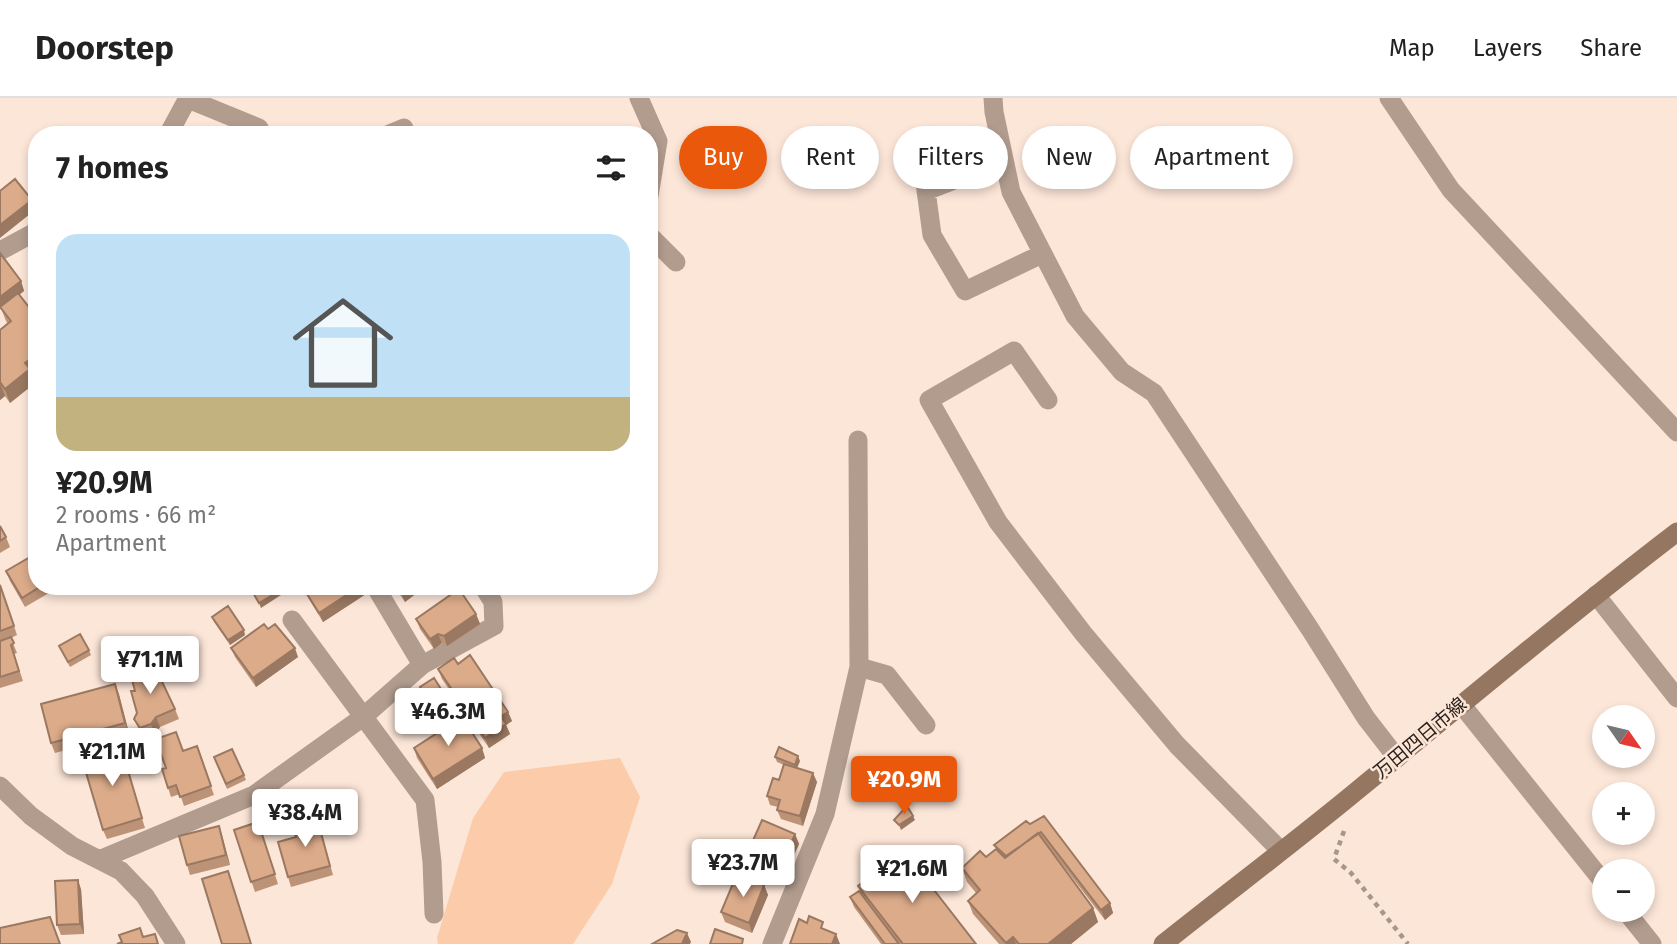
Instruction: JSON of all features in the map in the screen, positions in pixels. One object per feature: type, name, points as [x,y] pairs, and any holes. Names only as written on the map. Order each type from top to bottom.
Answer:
[{"type":"main road","name":"万田四日市線","points":[[1163,944],[1677,532]]},
{"type":"street","points":[[639,98],[652,126]]},
{"type":"street","points":[[993,98],[998,126]]},
{"type":"street","points":[[1389,98],[1451,190],[1677,432]]},
{"type":"street","points":[[173,126],[188,99],[254,126]]},
{"type":"street","points":[[1008,179],[1011,192],[1075,316],[1122,372],[1154,393],[1366,718],[1397,758]]},
{"type":"street","points":[[931,189],[926,191],[932,235],[965,291],[1042,254]]},
{"type":"street","points":[[0,251],[28,236]]},
{"type":"street","points":[[658,244],[676,262]]},
{"type":"street","points":[[1048,400],[1014,351],[929,400],[998,522],[1083,633],[1177,745],[1281,851]]},
{"type":"street","points":[[772,944],[825,814],[859,667],[858,440]]},
{"type":"street","points":[[380,595],[422,665]]},
{"type":"street","points":[[99,860],[254,795],[363,717],[422,665],[494,626],[493,602],[488,595]]},
{"type":"street","points":[[1596,595],[1677,698]]},
{"type":"street","points":[[292,620],[425,800],[432,862],[433,914]]},
{"type":"street","points":[[859,667],[887,675],[926,725]]},
{"type":"street","points":[[1461,704],[1592,868]]},
{"type":"street","points":[[0,786],[31,816],[72,846],[121,871],[145,896],[176,944]]},
{"type":"street","points":[[1635,922],[1652,944]]},
{"type":"path","points":[[1358,790],[1334,859],[1351,873],[1408,944]]},
{"type":"shaded area","points":[[620,758],[640,797],[612,884],[573,944],[438,944],[437,938],[473,818],[504,772]]},
{"type":"building","points":[[15,179],[28,195],[28,203],[0,225],[0,191]]},
{"type":"building","points":[[0,253],[21,281],[0,297]]},
{"type":"building","points":[[18,293],[28,306],[28,361],[25,363],[28,371],[5,389],[0,382],[0,330],[11,321],[0,307]]},
{"type":"building","points":[[0,526],[6,537],[0,541]]},
{"type":"building","points":[[28,558],[28,594],[22,598],[6,571]]},
{"type":"building","points":[[0,585],[14,626],[0,631]]},
{"type":"building","points":[[254,595],[272,595],[259,603]]},
{"type":"building","points":[[308,595],[346,595],[319,613]]},
{"type":"building","points":[[450,595],[463,595],[476,614],[444,636],[438,634],[430,639],[416,619]]},
{"type":"building","points":[[228,606],[244,630],[228,640],[212,617]]},
{"type":"building","points":[[264,624],[268,629],[275,624],[295,648],[253,678],[231,648]]},
{"type":"building","points":[[80,634],[89,650],[68,662],[59,646]]},
{"type":"building","points":[[11,637],[19,671],[0,677],[0,641]]},
{"type":"building","points":[[470,655],[508,712],[501,716],[506,724],[485,738],[438,669],[454,658],[458,664]]},
{"type":"building","points":[[151,662],[175,709],[140,728],[134,719],[137,713],[131,691],[135,691],[131,676]]},
{"type":"building","points":[[434,678],[446,697],[432,705],[420,687]]},
{"type":"building","points":[[115,684],[125,723],[51,743],[41,704]]},
{"type":"building","points":[[462,717],[482,748],[433,779],[414,748]]},
{"type":"building","points":[[176,732],[183,751],[197,746],[211,786],[180,797],[176,785],[168,788],[162,769],[166,768],[153,740]]},
{"type":"building","points":[[121,747],[142,818],[103,830],[82,759]]},
{"type":"building","points":[[779,747],[798,756],[795,765],[775,757]]},
{"type":"building","points":[[232,749],[244,775],[226,784],[214,757]]},
{"type":"building","points":[[784,764],[813,773],[800,816],[777,810],[780,800],[767,796],[773,778],[779,780]]},
{"type":"building","points":[[907,806],[913,816],[899,825],[894,820]]},
{"type":"building","points":[[1044,816],[1110,903],[1101,910],[1041,832],[1006,856],[994,845],[1026,821],[1030,824]]},
{"type":"building","points":[[317,818],[330,866],[288,877],[278,842],[296,837],[293,825]]},
{"type":"building","points":[[762,820],[795,834],[782,865],[761,863],[764,853],[751,845]]},
{"type":"building","points":[[258,822],[275,874],[251,882],[234,830]]},
{"type":"building","points":[[219,826],[226,855],[187,865],[179,836]]},
{"type":"building","points":[[1038,833],[1093,908],[1048,944],[1019,944],[1013,937],[1006,943],[968,901],[980,890],[962,868],[980,851],[986,857],[996,849],[1005,858]]},
{"type":"building","points":[[903,850],[976,944],[903,944],[858,886]]},
{"type":"building","points":[[228,871],[251,944],[222,944],[202,879]]},
{"type":"building","points":[[737,874],[764,885],[749,923],[721,912]]},
{"type":"building","points":[[78,880],[80,924],[57,925],[55,881]]},
{"type":"building","points":[[859,891],[899,944],[885,944],[850,897]]},
{"type":"building","points":[[809,916],[823,922],[821,928],[836,934],[832,944],[790,944],[799,919],[807,923]]},
{"type":"building","points":[[50,917],[60,944],[0,944],[0,928]]},
{"type":"building","points":[[140,928],[143,937],[155,934],[158,944],[117,944],[122,942],[119,935]]},
{"type":"building","points":[[715,929],[743,939],[742,944],[710,944]]},
{"type":"building","points":[[677,930],[687,933],[682,944],[652,944]]}]
